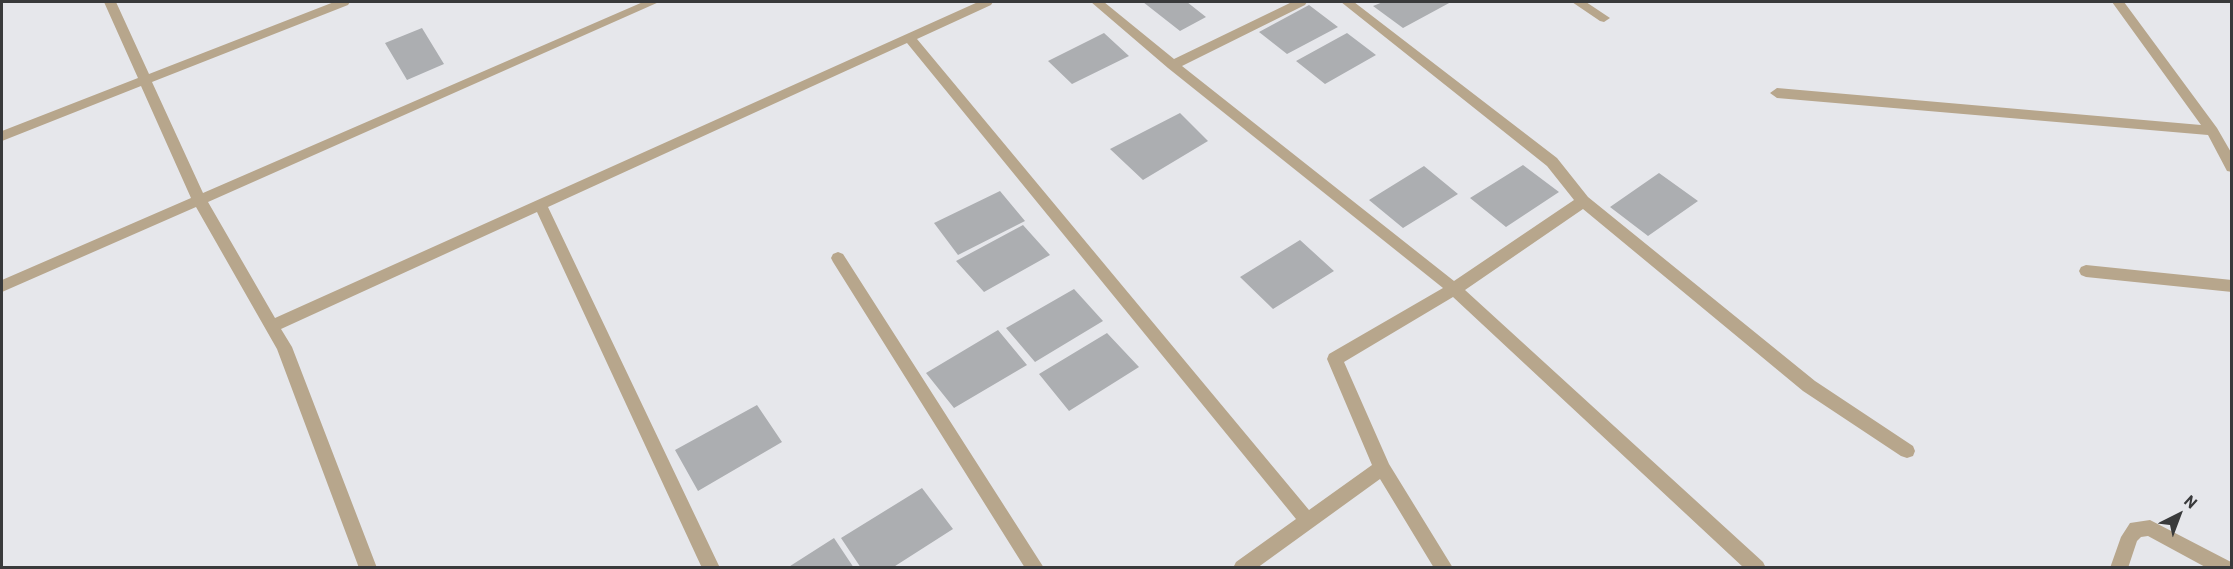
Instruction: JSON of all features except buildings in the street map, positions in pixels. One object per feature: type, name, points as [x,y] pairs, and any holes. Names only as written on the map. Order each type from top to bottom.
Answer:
[{"type":"street","points":[[110,2],[199,200],[284,347],[368,567]]},
{"type":"street","points":[[2,136],[145,78],[344,2]]},
{"type":"street","points":[[2,286],[653,2]]},
{"type":"street","points":[[272,326],[987,2]]},
{"type":"street","points":[[1097,2],[1454,289],[1757,567]]},
{"type":"street","points":[[1173,65],[1301,2]]},
{"type":"street","points":[[1347,2],[1552,162],[1582,201],[1809,386],[1907,452]]},
{"type":"street","points":[[1578,2],[1604,18]]},
{"type":"street","points":[[2118,2],[2212,131],[2232,166]]},
{"type":"street","points":[[909,38],[1308,520]]},
{"type":"street","points":[[1777,93],[2212,131]]},
{"type":"street","points":[[1444,567],[1382,468],[1335,359],[1454,289],[1582,201]]},
{"type":"street","points":[[540,204],[711,567]]},
{"type":"street","points":[[838,258],[1035,567]]},
{"type":"street","points":[[2086,272],[2232,286]]},
{"type":"street","points":[[1242,567],[1382,468]]},
{"type":"street","points":[[2119,567],[2130,537],[2136,529],[2150,528],[2225,567]]}]
